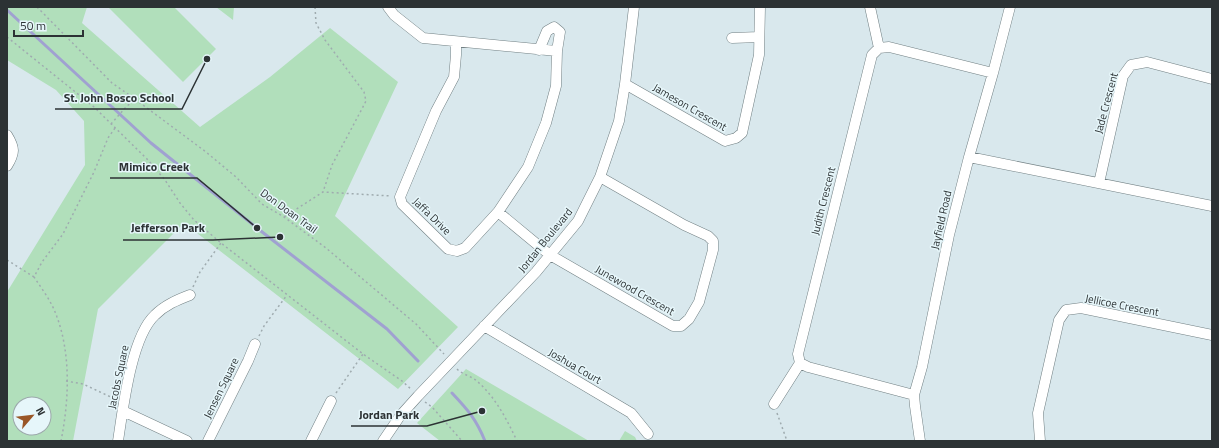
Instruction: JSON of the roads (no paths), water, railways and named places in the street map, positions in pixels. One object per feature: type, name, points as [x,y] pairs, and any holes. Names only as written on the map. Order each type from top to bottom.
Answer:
[{"type":"street","points":[[388,7],[394,15],[423,38],[557,51]]},
{"type":"street","name":"Jordan Boulevard","points":[[383,441],[400,416],[450,361],[536,272],[578,221],[600,177],[619,121],[634,7]]},
{"type":"street","name":"Jameson Crescent","points":[[625,84],[726,141],[736,138],[742,132],[759,56],[760,7]]},
{"type":"street","points":[[870,7],[879,48],[889,47],[993,73]]},
{"type":"street","name":"Jayfield Road","points":[[920,441],[914,395],[922,368],[949,235],[968,157],[993,73],[1010,7]]},
{"type":"street","name":"Jaffa Drive","points":[[456,42],[454,77],[436,111],[400,197],[402,204],[448,249],[457,251],[465,248],[498,212],[528,167],[546,124],[556,86],[557,51],[560,32],[554,27],[547,31],[539,50]]},
{"type":"street","points":[[732,38],[759,37]]},
{"type":"street","name":"Judith Crescent","points":[[800,363],[798,354],[872,55],[879,48]]},
{"type":"street","name":"Jade Crescent","points":[[1099,183],[1123,76],[1131,65],[1147,62],[1212,79]]},
{"type":"street","points":[[7,135],[13,145],[12,158],[7,166]]},
{"type":"street","points":[[968,157],[1212,206]]},
{"type":"street","name":"Junewood Crescent","points":[[550,255],[673,326],[681,326],[689,320],[699,302],[713,250],[713,241],[708,236],[684,225],[600,177]]},
{"type":"street","points":[[498,212],[550,255]]},
{"type":"street","name":"Jacobs Square","points":[[118,441],[133,359],[139,338],[154,316],[162,309],[190,295]]},
{"type":"street","name":"Jellicoe Crescent","points":[[1040,441],[1038,413],[1059,320],[1066,310],[1081,308],[1212,335]]},
{"type":"street","name":"Joshua Court","points":[[484,326],[631,412],[648,434]]},
{"type":"street","name":"Jensen Square","points":[[208,441],[255,344]]},
{"type":"street","points":[[774,404],[800,363],[808,367],[914,395]]},
{"type":"street","points":[[311,441],[331,401]]},
{"type":"street","points":[[124,408],[187,441]]},
{"type":"waterway","points":[[7,10],[151,143],[387,329],[418,361]]},
{"type":"waterway","points":[[452,393],[471,415],[485,441]]},
{"type":"place","name":"St. John Bosco School","points":[[207,59]]},
{"type":"place","name":"Mimico Creek","points":[[257,228]]},
{"type":"place","name":"Jefferson Park","points":[[280,237]]},
{"type":"place","name":"Jordan Park","points":[[482,411]]}]
